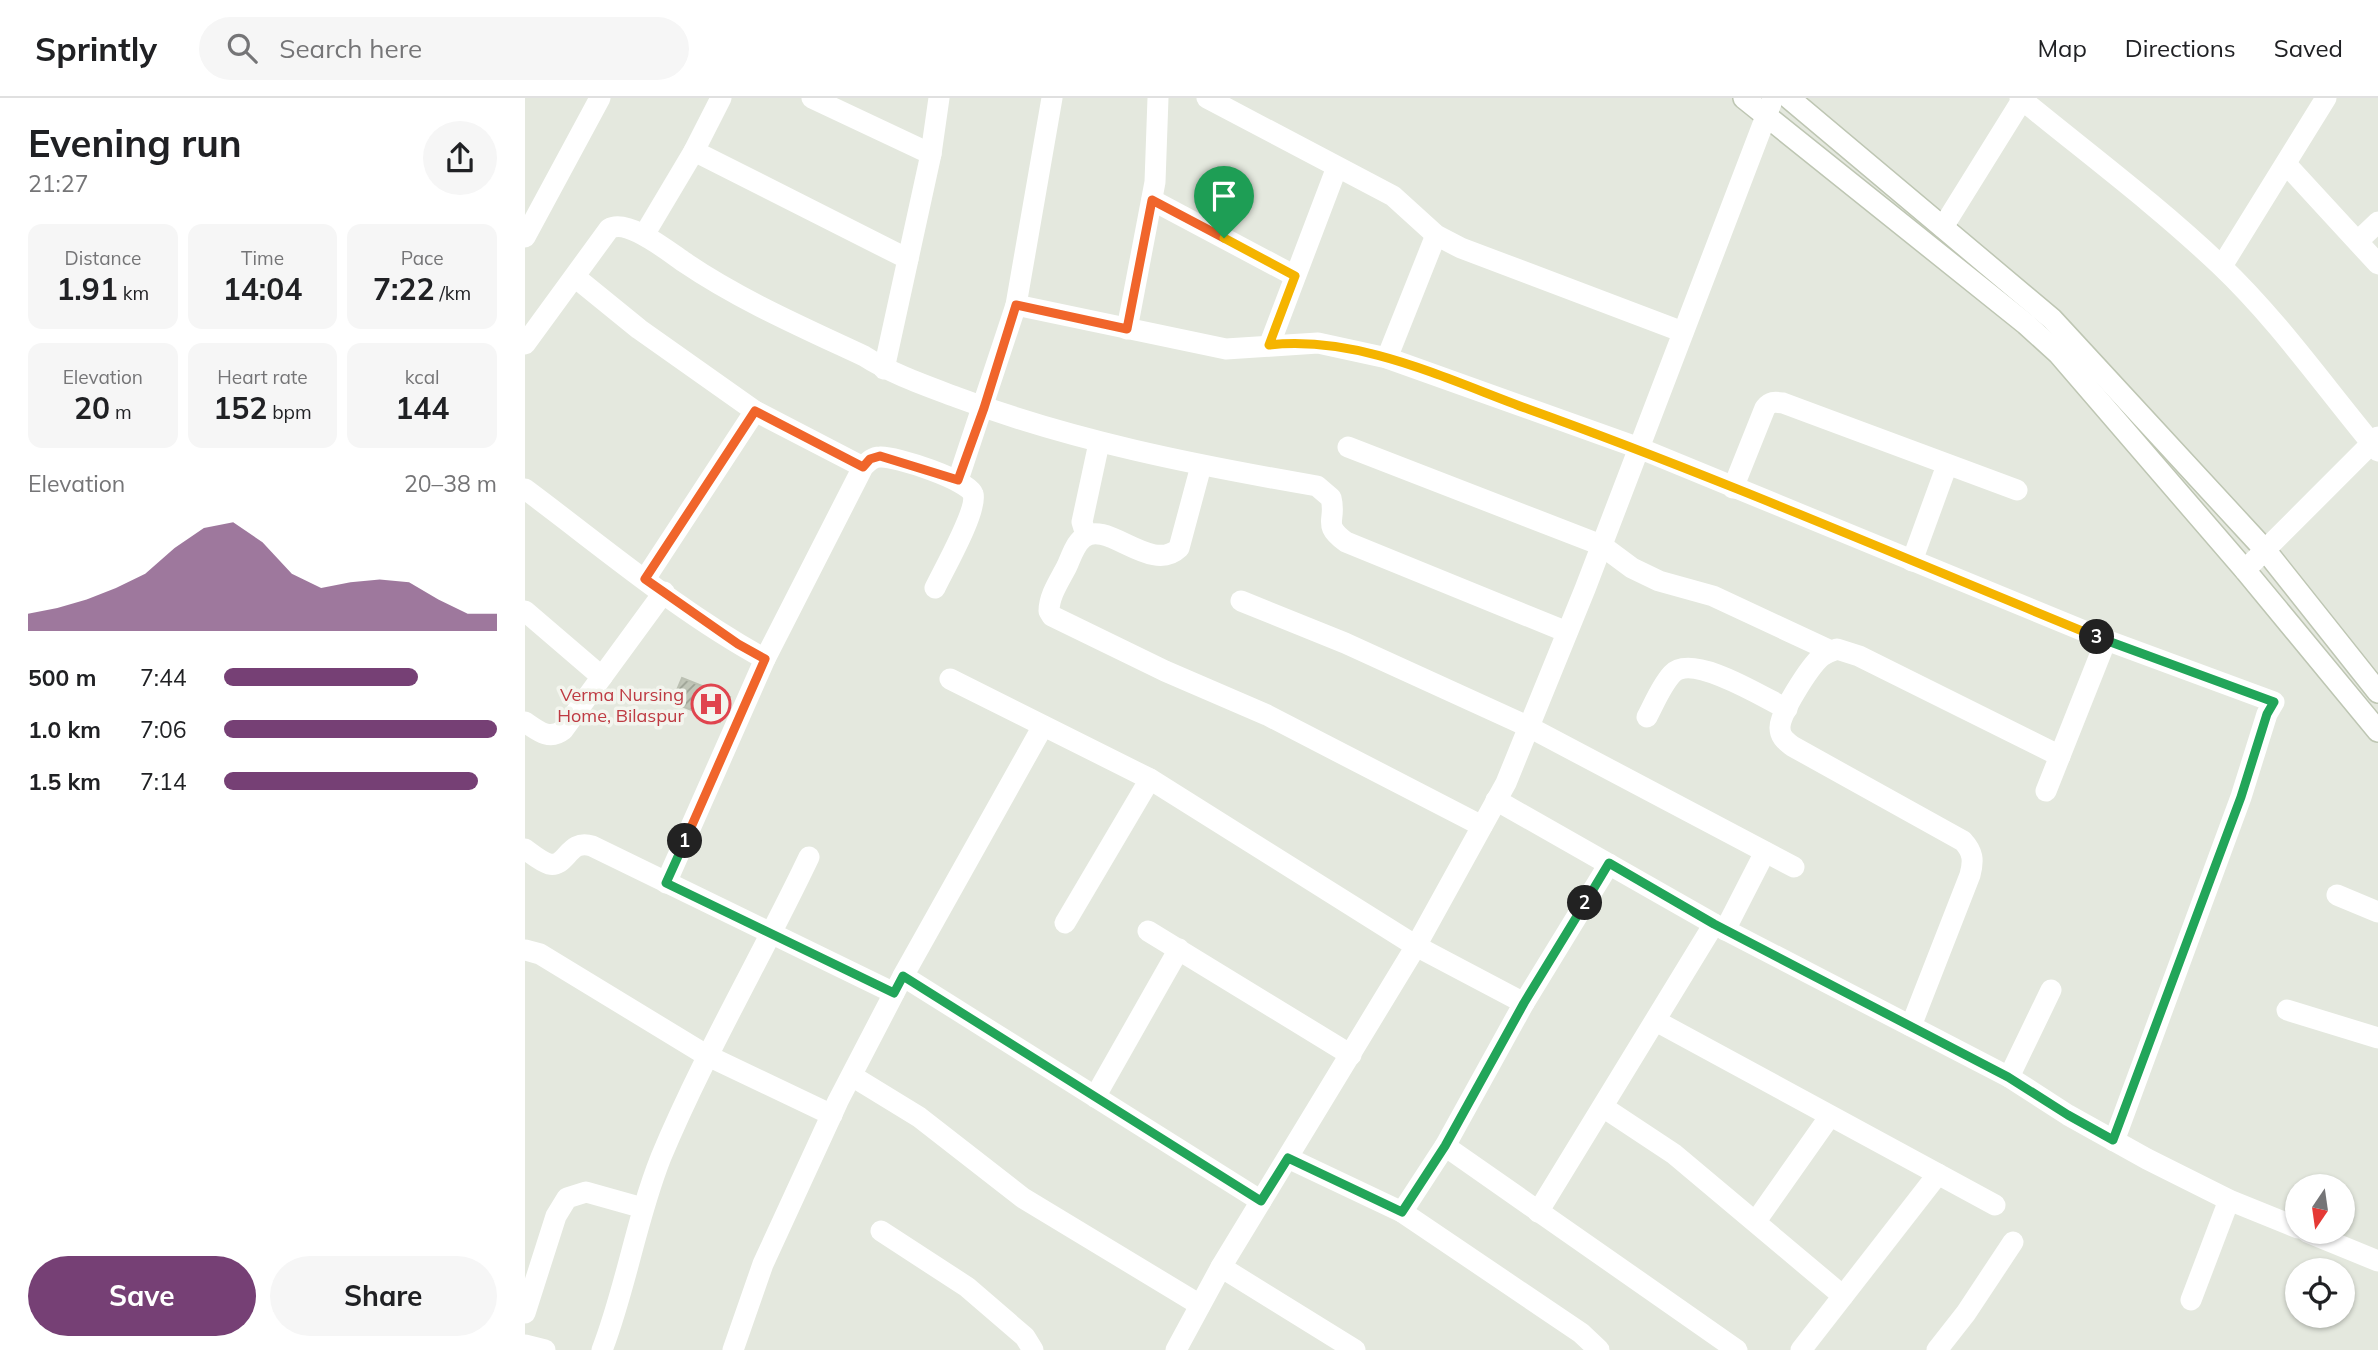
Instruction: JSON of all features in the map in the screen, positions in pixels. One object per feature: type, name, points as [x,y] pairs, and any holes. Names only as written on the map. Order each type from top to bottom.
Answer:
[{"type":"street","points":[[525,237],[600,98]]},
{"type":"street","points":[[644,235],[694,151],[721,98]]},
{"type":"street","points":[[812,98],[840,105],[931,154]]},
{"type":"street","points":[[884,369],[931,154],[939,98]]},
{"type":"street","points":[[958,480],[1016,305],[1052,98]]},
{"type":"street","points":[[1127,329],[1155,182],[1158,98]]},
{"type":"street","points":[[1207,98],[1393,196],[1436,235],[1461,248],[1683,332]]},
{"type":"street","points":[[1744,98],[1770,106],[2058,353],[2245,570],[2378,731]]},
{"type":"street","points":[[1789,98],[2052,320],[2266,551],[2378,692]]},
{"type":"street","points":[[2222,266],[2326,98]]},
{"type":"street","points":[[1943,227],[2021,99],[2161,211],[2222,266],[2272,320],[2376,444],[2245,570]]},
{"type":"street","points":[[1177,1350],[1220,1267],[1416,946],[1496,800],[1567,632],[1770,106]]},
{"type":"street","points":[[694,151],[908,259]]},
{"type":"street","points":[[2286,164],[2378,264]]},
{"type":"street","points":[[1269,345],[1338,167]]},
{"type":"street","points":[[1152,200],[1295,276]]},
{"type":"street","points":[[2358,241],[2378,222]]},
{"type":"street","points":[[525,344],[609,229],[615,225],[623,226],[644,235],[721,288],[863,356],[884,369],[984,408],[1099,443],[1201,466],[1317,486],[1331,498],[1331,529],[1346,542],[1567,632]]},
{"type":"street","points":[[1387,358],[1436,235]]},
{"type":"street","points":[[575,277],[639,329],[755,411],[863,467]]},
{"type":"street","points":[[1016,305],[1226,349],[1318,343],[1387,358],[1639,448],[2106,640],[2274,702],[2267,714],[2241,797],[2113,1140]]},
{"type":"street","points":[[1733,488],[1765,408],[1769,403],[1775,402],[2017,489]]},
{"type":"street","points":[[645,579],[755,411]]},
{"type":"street","points":[[1086,535],[1081,522],[1099,443]]},
{"type":"street","points":[[1348,447],[1601,545],[1632,568],[1652,578],[1713,596],[1831,651]]},
{"type":"street","points":[[666,883],[765,659],[863,467],[870,459],[880,456],[958,480],[974,494],[974,503],[967,523],[935,588]]},
{"type":"street","points":[[1912,561],[1947,465]]},
{"type":"street","points":[[1201,466],[1183,537],[1179,548],[1173,554],[1158,556],[1104,536],[1086,535],[1077,545],[1051,598],[1049,611],[1057,620],[1267,715],[1482,826]]},
{"type":"street","points":[[525,489],[645,579],[738,644],[765,659]]},
{"type":"street","points":[[525,722],[549,735],[557,735],[563,730],[664,592]]},
{"type":"street","points":[[1241,601],[1345,643],[1529,727],[1794,867]]},
{"type":"street","points":[[525,611],[602,677]]},
{"type":"street","points":[[2046,791],[2106,640]]},
{"type":"street","points":[[1912,1026],[1970,874],[1974,860],[1971,849],[1963,841],[1792,746],[1780,733],[1779,725],[1787,709],[1812,667],[1837,649],[1859,656],[2060,756]]},
{"type":"street","points":[[1647,717],[1672,674],[1680,668],[1688,667],[1709,671],[1787,709]]},
{"type":"street","points":[[950,679],[1150,779],[1416,946],[1524,1003]]},
{"type":"street","points":[[733,1350],[763,1264],[832,1115],[899,984],[1043,726]]},
{"type":"street","points":[[1065,923],[1150,779]]},
{"type":"street","points":[[1496,800],[1720,927],[2008,1077],[2113,1140],[2229,1200],[2285,1223]]},
{"type":"street","points":[[525,849],[553,864],[559,863],[573,848],[587,844],[772,934],[899,984],[1095,1097],[1261,1201]]},
{"type":"street","points":[[1538,1212],[1765,852]]},
{"type":"street","points":[[601,1350],[661,1157],[706,1055],[772,934],[809,856]]},
{"type":"street","points":[[1402,1212],[1445,1146],[1524,1003],[1609,863]]},
{"type":"street","points":[[2337,895],[2378,912]]},
{"type":"street","points":[[1148,931],[1351,1055]]},
{"type":"street","points":[[1095,1097],[1179,949]]},
{"type":"street","points":[[525,950],[540,954],[706,1055],[832,1115]]},
{"type":"street","points":[[2008,1077],[2050,990]]},
{"type":"street","points":[[2287,1010],[2378,1038]]},
{"type":"street","points":[[1656,1021],[1995,1205]]},
{"type":"street","points":[[852,1076],[919,1117],[1023,1198],[1200,1305]]},
{"type":"street","points":[[1603,1107],[1674,1154],[1843,1296]]},
{"type":"street","points":[[1756,1221],[1830,1116]]},
{"type":"street","points":[[1445,1146],[1737,1350]]},
{"type":"street","points":[[1288,1158],[1402,1212],[1581,1333],[1599,1350]]},
{"type":"street","points":[[1801,1350],[1938,1174]]},
{"type":"street","points":[[525,1313],[555,1216],[568,1198],[586,1192],[643,1208]]},
{"type":"street","points":[[2191,1300],[2229,1200]]},
{"type":"street","points":[[881,1231],[967,1287],[1025,1337],[1033,1350]]},
{"type":"street","points":[[1937,1350],[1966,1314],[2013,1242]]},
{"type":"street","points":[[2336,1244],[2378,1261]]},
{"type":"street","points":[[1220,1267],[1355,1350]]},
{"type":"street","points":[[525,1345],[545,1350]]},
{"type":"building","points":[[682,678],[730,697],[720,722],[672,702]]},
{"type":"place","name":"Verma Nursing Home, Bilaspur","points":[[711,704]]},
{"type":"route","points":[[1152,200],[1224,238],[1295,276],[1269,345],[1318,343],[1387,358],[1639,448],[2106,640],[2274,702],[2267,714],[2241,797],[2113,1140],[2008,1077],[1714,924],[1609,863],[1524,1003],[1445,1146],[1402,1212],[1288,1158],[1261,1201],[903,976],[894,993],[666,883],[765,659],[738,644],[645,579],[755,411],[863,467],[870,459],[880,456],[958,480],[1016,305],[1127,329],[1152,200]]}]
